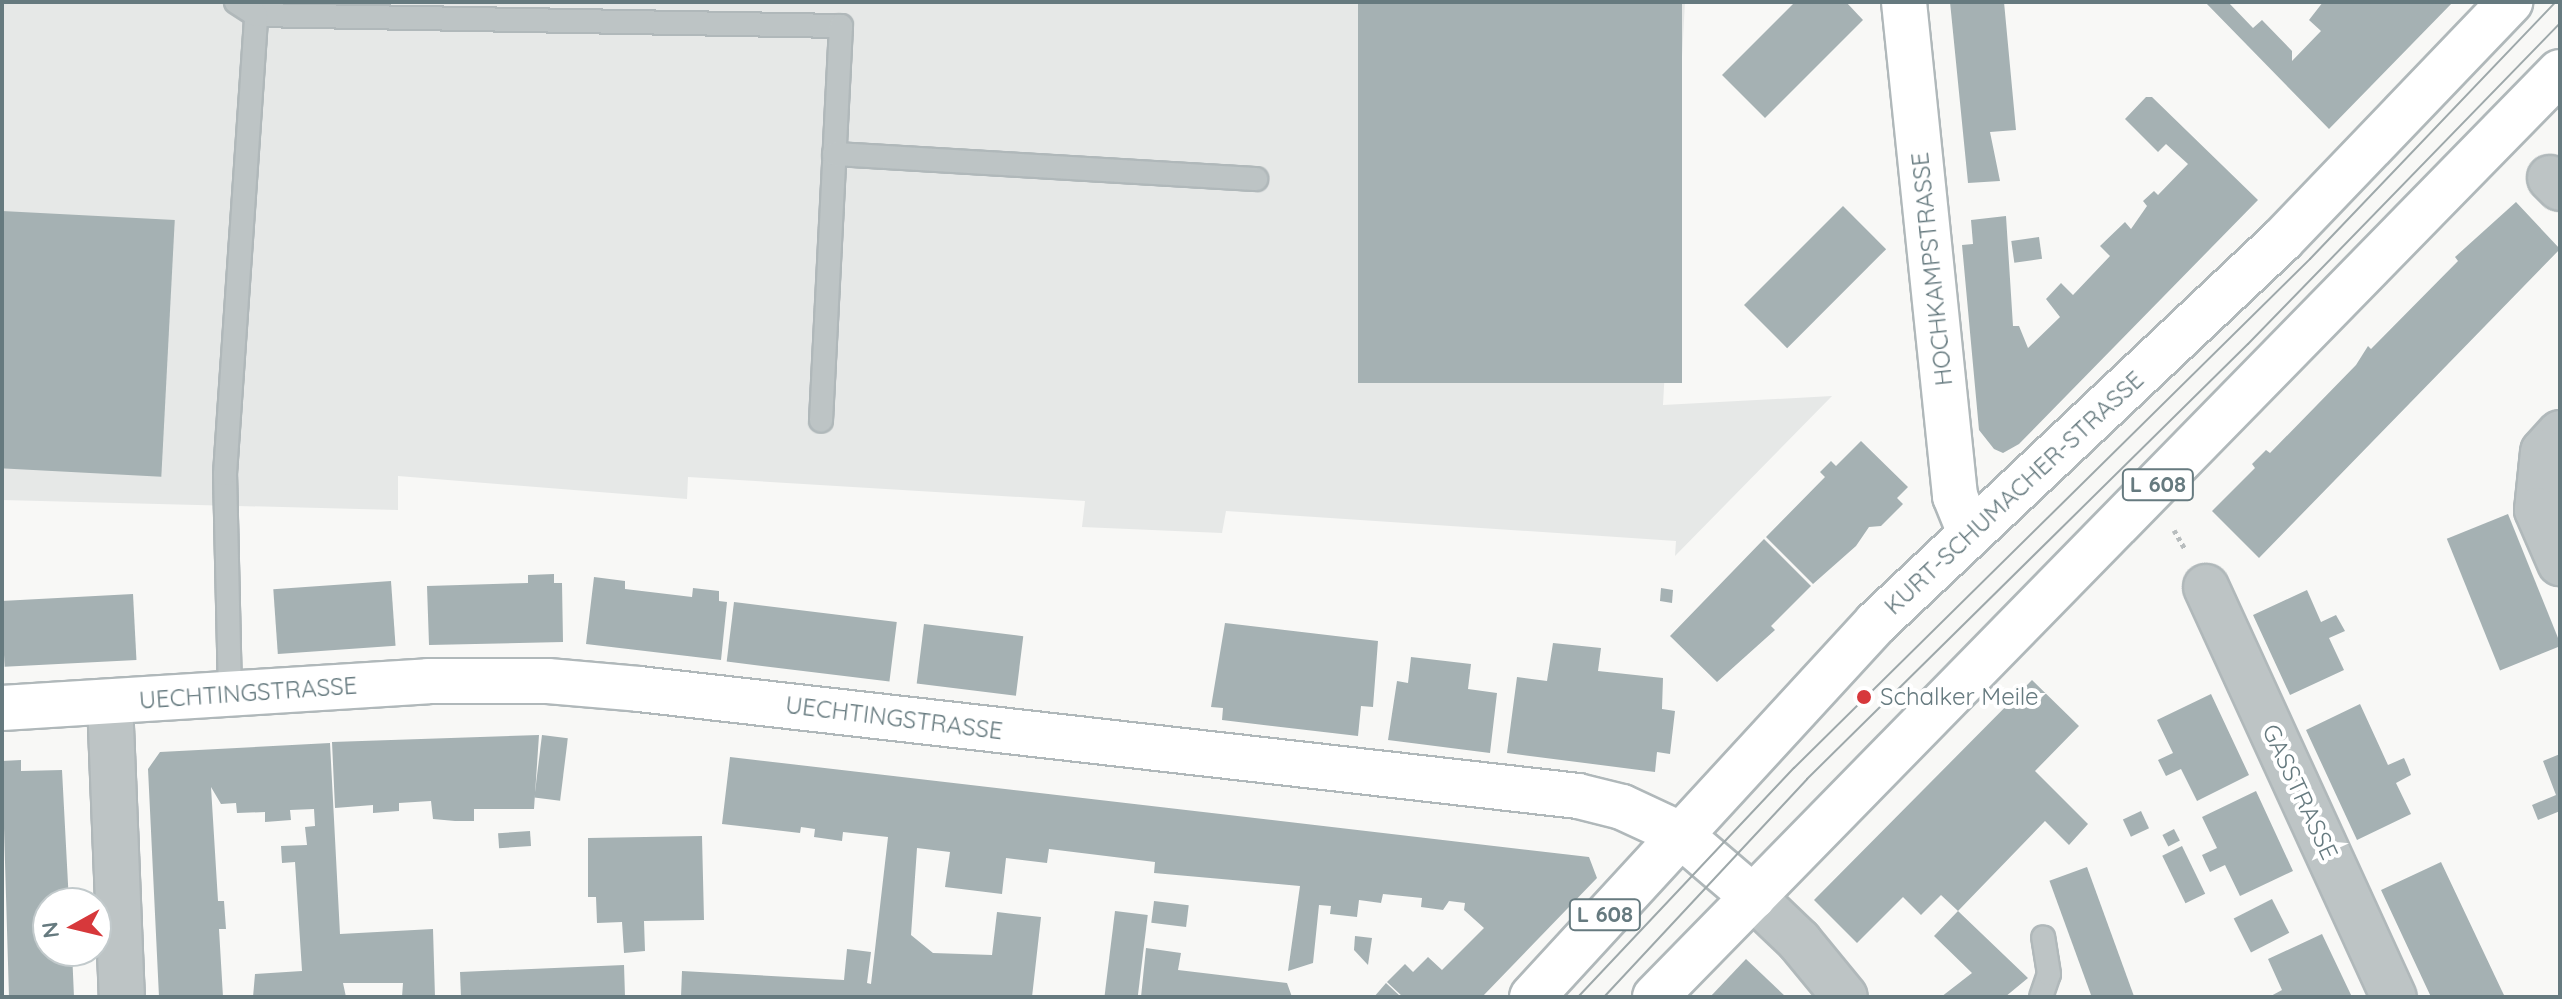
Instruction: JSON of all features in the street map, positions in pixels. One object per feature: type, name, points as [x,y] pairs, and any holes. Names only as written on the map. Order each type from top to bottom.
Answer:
[{"type":"main road","name":"HOCHKAMPSTRASSE","points":[[1904,2],[1955,496],[1970,533]]},
{"type":"main road","name":"KURT-SCHUMACHER-STRASSE","points":[[1532,997],[1678,833],[1876,623],[2282,240],[2510,2]]},
{"type":"main road","name":"L 608","points":[[1655,997],[2560,72]]},
{"type":"main road","name":"UECHTINGSTRASSE","points":[[2,708],[443,681],[548,681],[639,689],[1578,796],[1622,807],[1678,833],[1753,897]]},
{"type":"street","points":[[2560,433],[2543,452],[2537,510],[2560,563]]},
{"type":"street","name":"GASSTRASSE","points":[[2206,587],[2394,997]]},
{"type":"street","points":[[110,702],[122,997]]},
{"type":"street","points":[[1753,897],[1799,941],[1845,997]]},
{"type":"lane","points":[[236,2],[256,15],[841,26],[821,420]]},
{"type":"lane","points":[[230,693],[225,474],[256,15]]},
{"type":"lane","points":[[834,154],[1256,179]]},
{"type":"lane","points":[[2041,997],[2049,974],[2043,937]]},
{"type":"path","points":[[2152,490],[2206,587]]},
{"type":"shaded area","points":[[2,2],[1685,2],[1663,405],[1832,396],[1675,556],[1676,541],[1226,511],[1222,533],[1082,527],[1085,501],[688,477],[687,499],[398,476],[398,510],[2,500]]},
{"type":"building","points":[[1358,2],[1682,2],[1682,383],[1358,383]]},
{"type":"building","points":[[1795,2],[1846,2],[1863,20],[1765,118],[1722,75]]},
{"type":"building","points":[[1950,2],[2004,2],[2016,130],[1990,132],[2000,181],[1968,183]]},
{"type":"building","points":[[2205,2],[2228,2],[2253,28],[2262,20],[2292,51],[2292,61],[2321,31],[2309,20],[2323,2],[2453,2],[2329,129]]},
{"type":"building","points":[[2146,97],[2152,97],[2258,200],[2019,444],[2003,453],[1994,449],[1979,430],[1962,245],[1973,244],[1971,220],[2006,216],[2013,326],[2019,326],[2028,348],[2060,317],[2046,299],[2061,283],[2073,295],[2110,256],[2100,246],[2125,222],[2131,229],[2147,206],[2143,201],[2154,191],[2158,195],[2188,164],[2166,144],[2158,152],[2125,119]]},
{"type":"building","points":[[2516,202],[2560,249],[2259,558],[2212,511],[2255,468],[2252,464],[2266,450],[2270,453],[2356,365],[2368,346],[2371,349],[2458,261],[2455,257]]},
{"type":"building","points":[[1843,206],[1886,249],[1787,348],[1744,305]]},
{"type":"building","points":[[2,211],[175,220],[161,477],[2,468]]},
{"type":"building","points":[[2039,237],[2042,259],[2014,263],[2011,241]]},
{"type":"building","points":[[1861,441],[1908,487],[1897,498],[1903,504],[1881,526],[1869,527],[1856,546],[1813,584],[1766,537],[1825,477],[1820,472],[1831,461],[1836,466]]},
{"type":"building","points":[[2508,514],[2560,646],[2500,670],[2447,539]]},
{"type":"building","points":[[1764,539],[1811,586],[1771,626],[1775,630],[1717,682],[1670,636]]},
{"type":"building","points":[[554,574],[554,583],[562,583],[563,642],[429,645],[427,586],[528,583],[528,575]]},
{"type":"building","points":[[594,577],[625,581],[625,589],[692,597],[693,588],[719,591],[719,601],[727,602],[721,660],[586,644]]},
{"type":"building","points":[[391,581],[396,646],[278,654],[273,589]]},
{"type":"building","points":[[1661,588],[1673,590],[1672,603],[1660,601]]},
{"type":"building","points":[[2307,590],[2321,622],[2336,615],[2345,631],[2329,638],[2344,670],[2290,695],[2253,615]]},
{"type":"building","points":[[133,594],[136,660],[5,667],[2,601]]},
{"type":"building","points":[[734,602],[897,622],[889,682],[727,662]]},
{"type":"building","points":[[1225,623],[1378,641],[1373,707],[1361,706],[1358,736],[1222,720],[1223,708],[1211,707]]},
{"type":"building","points":[[924,624],[1023,636],[1016,696],[917,684]]},
{"type":"building","points":[[1553,643],[1601,648],[1598,671],[1663,678],[1662,709],[1675,711],[1670,754],[1657,752],[1655,772],[1507,753],[1517,677],[1547,681]]},
{"type":"building","points":[[1411,657],[1471,664],[1468,689],[1497,693],[1490,753],[1388,740],[1397,681],[1408,683]]},
{"type":"building","points":[[2032,680],[2079,726],[2035,771],[2088,824],[2069,845],[2045,821],[1958,911],[1941,895],[1921,915],[1903,897],[1857,943],[1814,900]]},
{"type":"building","points":[[2211,694],[2249,775],[2197,801],[2181,769],[2166,776],[2158,760],[2173,753],[2157,720]]},
{"type":"building","points":[[2360,704],[2388,765],[2404,758],[2411,775],[2396,783],[2411,814],[2357,840],[2306,730]]},
{"type":"building","points":[[539,735],[534,809],[474,809],[474,821],[455,821],[433,819],[431,801],[399,803],[399,811],[373,813],[373,805],[335,808],[332,742]]},
{"type":"building","points":[[542,735],[568,738],[560,801],[534,798]]},
{"type":"building","points":[[330,743],[340,934],[433,929],[435,997],[402,997],[403,983],[343,983],[346,997],[253,997],[255,974],[302,971],[295,862],[282,863],[281,846],[307,845],[305,827],[315,826],[314,809],[290,810],[291,820],[265,822],[265,812],[237,813],[236,803],[221,804],[211,787],[218,901],[224,901],[226,929],[219,929],[223,997],[159,997],[148,769],[160,752]]},
{"type":"building","points":[[2560,754],[2560,811],[2538,820],[2532,805],[2556,795],[2543,761]]},
{"type":"building","points":[[730,757],[1589,857],[1597,878],[1482,997],[1403,997],[1387,982],[1405,964],[1413,972],[1428,957],[1442,970],[1484,928],[1464,910],[1465,903],[1449,901],[1443,910],[1421,907],[1422,898],[1383,894],[1381,903],[1359,900],[1357,917],[1330,914],[1331,906],[1319,905],[1313,963],[1288,971],[1300,886],[1154,873],[1155,862],[1049,849],[1047,863],[1006,858],[1002,894],[945,887],[950,852],[917,848],[911,935],[933,953],[992,955],[997,912],[1041,917],[1032,997],[681,997],[682,971],[844,980],[847,949],[871,952],[867,983],[871,984],[888,837],[843,832],[842,841],[814,837],[815,829],[801,827],[800,833],[722,824]]},
{"type":"building","points":[[21,760],[21,771],[62,770],[68,887],[32,887],[32,967],[73,967],[74,997],[9,997],[2,761]]},
{"type":"building","points":[[2256,791],[2293,871],[2240,896],[2225,865],[2210,872],[2206,864],[2202,855],[2217,848],[2202,817]]},
{"type":"building","points":[[2141,811],[2149,828],[2131,837],[2123,819]]},
{"type":"building","points":[[2174,829],[2180,841],[2168,846],[2162,835]]},
{"type":"building","points":[[530,831],[531,846],[499,848],[498,833]]},
{"type":"building","points":[[702,836],[704,920],[644,921],[645,951],[624,953],[622,922],[597,923],[596,897],[588,897],[588,838]]},
{"type":"building","points":[[2182,846],[2205,894],[2185,903],[2162,856]]},
{"type":"building","points":[[2441,862],[2505,997],[2431,997],[2381,890]]},
{"type":"building","points":[[2087,867],[2134,997],[2092,997],[2049,881]]},
{"type":"building","points":[[2272,899],[2289,933],[2251,952],[2234,919]]},
{"type":"building","points":[[1154,901],[1189,905],[1186,927],[1151,923]]},
{"type":"building","points":[[1115,911],[1148,915],[1138,997],[1104,997]]},
{"type":"building","points":[[1958,911],[2028,978],[2005,997],[1941,997],[1972,973],[1934,936]]},
{"type":"building","points":[[2322,934],[2352,997],[2269,997],[2282,990],[2268,959]]},
{"type":"building","points":[[1355,936],[1372,938],[1368,965],[1354,950]]},
{"type":"building","points":[[1146,948],[1181,953],[1178,970],[1287,983],[1292,997],[1141,997]]},
{"type":"building","points":[[1746,959],[1786,997],[1710,997]]},
{"type":"building","points":[[624,965],[625,997],[461,997],[460,972]]},
{"type":"building","points":[[1386,983],[1401,997],[1374,997]]},
{"type":"tram line","points":[[1578,997],[1794,768],[2310,259],[2556,2]]},
{"type":"tram line","points":[[1604,997],[1807,779],[2248,344],[2560,23]]},
{"type":"place","name":"Schalker Meile","points":[[1864,697]]}]
